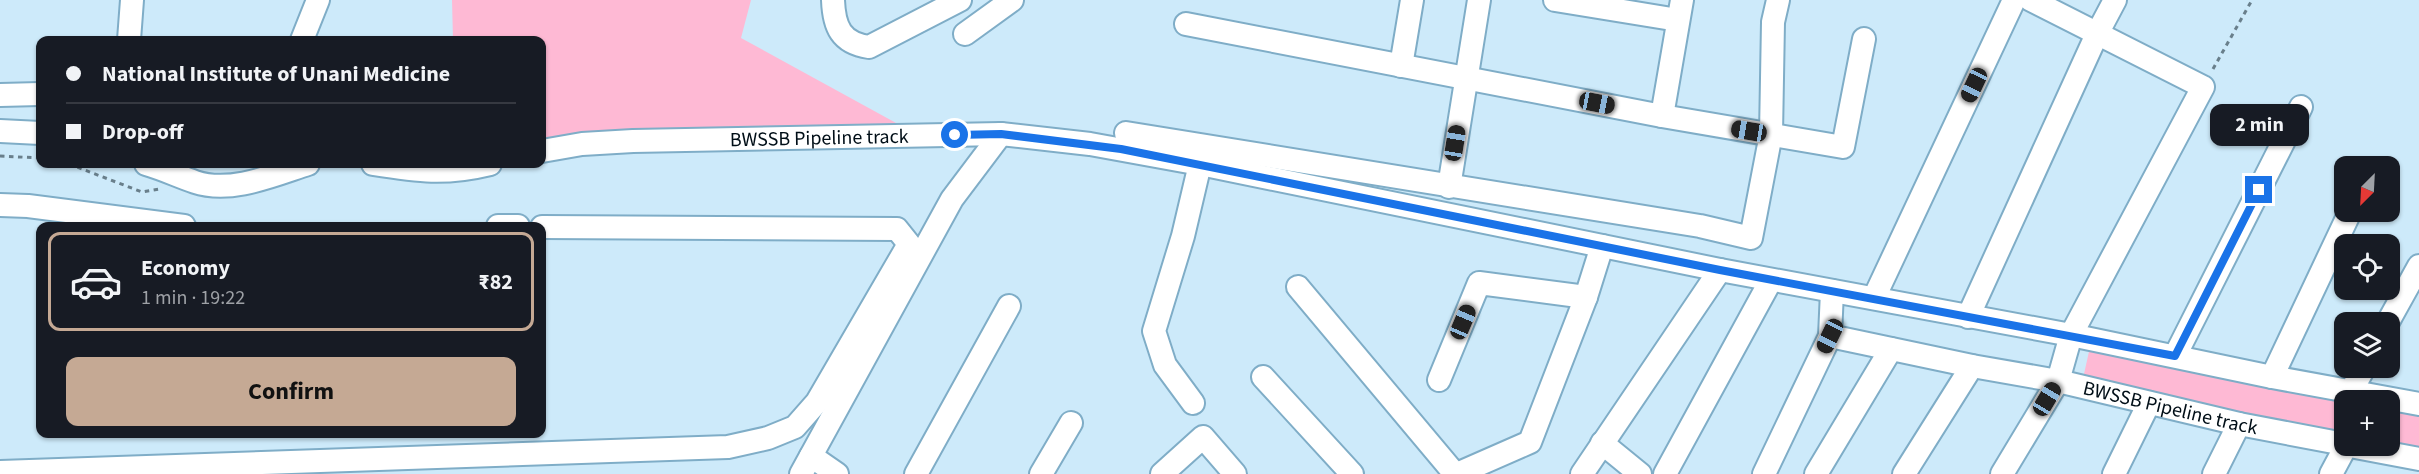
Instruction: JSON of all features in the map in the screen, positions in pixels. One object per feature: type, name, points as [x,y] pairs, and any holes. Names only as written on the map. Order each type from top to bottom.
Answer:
[{"type":"street","points":[[129,36],[132,0]]},
{"type":"street","points":[[304,36],[318,0]]},
{"type":"street","points":[[833,0],[837,26],[849,41],[869,47],[960,0]]},
{"type":"street","points":[[965,34],[1012,0]]},
{"type":"street","points":[[1401,66],[1412,0]]},
{"type":"street","points":[[1449,187],[1479,0]]},
{"type":"street","points":[[1555,0],[1680,10],[1662,116]]},
{"type":"street","points":[[1126,133],[1700,226],[1751,238],[1771,135],[1773,22],[1778,0]]},
{"type":"street","points":[[1874,298],[2014,0]]},
{"type":"street","points":[[2002,474],[2058,381],[2071,335],[2203,87],[2031,0]]},
{"type":"street","points":[[1968,317],[2097,34],[2115,0]]},
{"type":"street","points":[[1185,24],[1662,116],[1843,147],[1864,39]]},
{"type":"street","points":[[0,95],[36,94]]},
{"type":"street","points":[[2175,356],[2301,107]]},
{"type":"street","points":[[0,131],[36,133]]},
{"type":"street","points":[[837,474],[806,465],[952,199],[1001,134]]},
{"type":"street","name":"BWSSB Pipeline track","points":[[546,150],[582,144],[633,141],[1001,134],[1090,144],[1200,164],[1771,280],[2071,335],[2345,390]]},
{"type":"street","points":[[1193,404],[1165,365],[1154,331],[1183,236],[1200,164]]},
{"type":"street","points":[[158,168],[196,182],[226,185],[268,177],[296,168]]},
{"type":"street","points":[[403,168],[432,172],[471,168]]},
{"type":"street","points":[[0,205],[28,206],[153,222]]},
{"type":"street","points":[[2272,377],[2345,222]]},
{"type":"street","points":[[1694,264],[1700,226]]},
{"type":"street","points":[[0,472],[728,447],[768,438],[795,428],[817,402],[909,244],[897,229],[546,227]]},
{"type":"street","points":[[1298,287],[1456,474],[1530,442],[1586,297],[1602,246]]},
{"type":"street","points":[[2394,312],[2419,266]]},
{"type":"street","points":[[1582,474],[1720,270]]},
{"type":"street","points":[[1665,474],[1771,280]]},
{"type":"street","points":[[1439,380],[1479,283],[1586,297]]},
{"type":"street","points":[[1764,474],[1830,336],[1832,291]]},
{"type":"street","points":[[916,474],[1009,306]]},
{"type":"street","name":"BWSSB Pipeline track","points":[[1830,336],[1972,366],[2058,381],[2240,424],[2334,442]]},
{"type":"street","points":[[1816,474],[1891,349]]},
{"type":"street","points":[[1904,474],[1972,366]]},
{"type":"street","points":[[1263,377],[1352,474]]},
{"type":"street","name":"BWSSB Pipeline track","points":[[2400,400],[2419,404]]},
{"type":"street","points":[[2114,474],[2149,403]]},
{"type":"street","points":[[1041,474],[1071,423]]},
{"type":"street","points":[[2214,474],[2240,424]]},
{"type":"street","points":[[1162,474],[1203,437],[1235,474]]},
{"type":"street","points":[[1602,443],[1640,474]]},
{"type":"street","name":"BWSSB Pipeline track","points":[[2400,455],[2419,459]]},
{"type":"street","points":[[2331,474],[2341,456]]},
{"type":"path","points":[[2203,87],[2252,0]]},
{"type":"path","points":[[0,156],[36,158]]},
{"type":"path","points":[[79,168],[142,192],[154,191],[163,187],[174,173]]},
{"type":"shaded area","points":[[452,0],[751,0],[741,38],[918,135],[546,147],[546,36],[453,36]]},
{"type":"shaded area","points":[[2090,347],[2334,398],[2334,435],[2082,383]]},
{"type":"shaded area","points":[[2400,411],[2419,415],[2419,453],[2400,448]]},
{"type":"route","points":[[955,135],[1001,134],[1121,149],[1720,270],[2175,356],[2259,190]]}]
